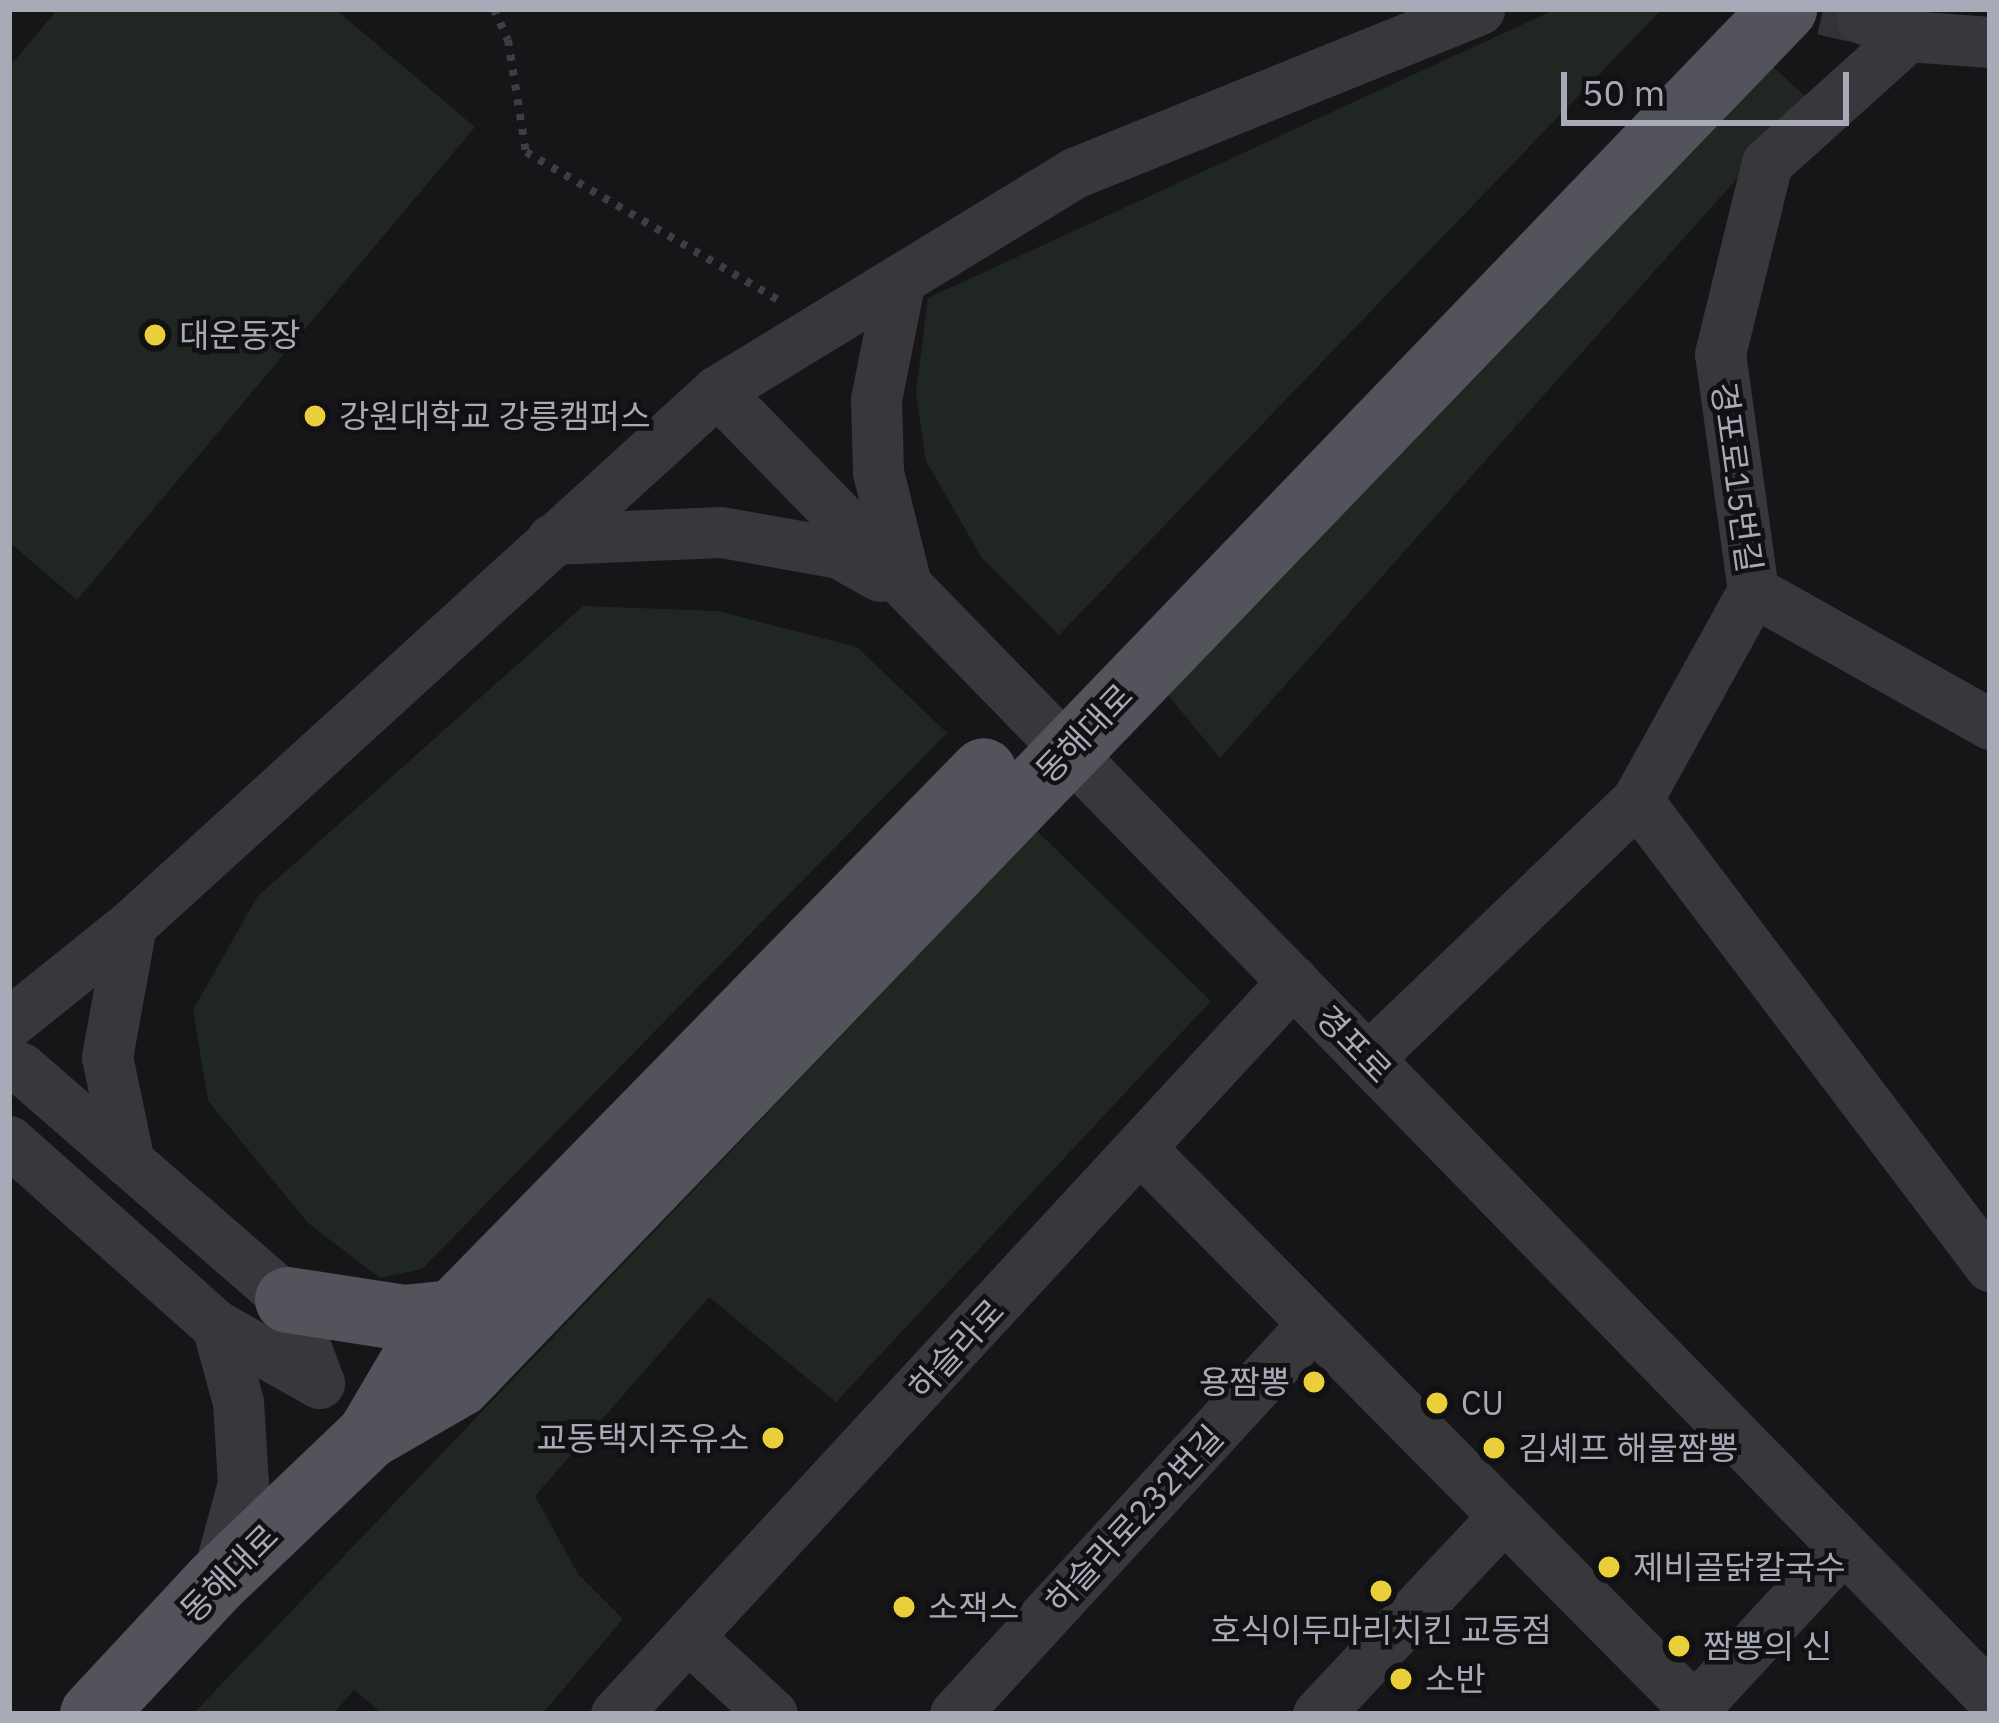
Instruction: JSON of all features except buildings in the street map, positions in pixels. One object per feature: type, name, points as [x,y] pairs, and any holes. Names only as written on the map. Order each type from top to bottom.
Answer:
[{"type":"main road","name":"동해대로","points":[[93,1714],[215,1583],[369,1436],[459,1384],[990,798],[1725,9]]},
{"type":"main road","name":"동해대로","points":[[1121,662],[1784,9]]},
{"type":"main road","name":"동해대로","points":[[369,1436],[424,1343],[452,1313],[990,798]]},
{"type":"main road","points":[[288,1300],[404,1318],[452,1313]]},
{"type":"street","points":[[319,1383],[288,1300],[129,1162],[12,1052],[130,925],[717,392],[1074,172],[1458,13]]},
{"type":"street","name":"경포로15번길","points":[[1368,1058],[1637,800],[1753,591],[1720,354],[1767,163],[1885,27],[1990,42]]},
{"type":"street","points":[[900,280],[876,399],[878,472],[908,591]]},
{"type":"street","name":"경포로","points":[[717,392],[1990,1696]]},
{"type":"street","points":[[553,539],[721,532],[839,553],[908,591]]},
{"type":"street","points":[[1753,591],[1990,724]]},
{"type":"street","points":[[1637,800],[1990,1266]]},
{"type":"street","points":[[129,1162],[107,1057],[130,925]]},
{"type":"street","name":"하슬라로","points":[[616,1714],[1142,1150],[1293,981]]},
{"type":"street","points":[[9,1141],[217,1326],[319,1383],[369,1436]]},
{"type":"street","points":[[1142,1150],[1694,1712],[1844,1547]]},
{"type":"street","name":"하슬라로232번길","points":[[955,1714],[1312,1324]]},
{"type":"street","points":[[215,1583],[244,1483],[238,1402],[217,1326]]},
{"type":"street","points":[[1318,1714],[1504,1516]]},
{"type":"street","points":[[688,1637],[772,1714]]},
{"type":"path","points":[[494,9],[508,40],[526,152],[689,243],[822,327]]},
{"type":"shaded area","name":"대운동장","points":[[58,9],[335,9],[475,127],[77,600],[9,542],[9,67]]},
{"type":"shaded area","points":[[1556,9],[1662,9],[1059,635],[982,558],[926,461],[916,392],[928,298]]},
{"type":"shaded area","points":[[1756,51],[1808,99],[1220,758],[1161,687]]},
{"type":"shaded area","points":[[583,606],[718,611],[857,647],[947,733],[422,1269],[380,1278],[308,1223],[208,1101],[193,1010],[257,897]]},
{"type":"shaded area","points":[[1037,831],[1211,1001],[836,1402],[709,1297],[535,1496],[578,1574],[623,1619],[542,1714],[383,1714],[354,1690],[333,1714],[193,1714]]},
{"type":"tunnel","points":[[1823,9],[1862,18]]},
{"type":"place","name":"대운동장","points":[[155,335]]},
{"type":"place","name":"강원대학교 강릉캠퍼스","points":[[315,416]]},
{"type":"place","name":"용짬뽕","points":[[1314,1382]]},
{"type":"place","name":"CU","points":[[1437,1403]]},
{"type":"place","name":"교동택지주유소","points":[[773,1438]]},
{"type":"place","name":"김셰프 해물짬뽕","points":[[1494,1448]]},
{"type":"place","name":"제비골닭칼국수","points":[[1609,1567]]},
{"type":"place","name":"호식이두마리치킨 교동점","points":[[1381,1591]]},
{"type":"place","name":"소잭스","points":[[904,1607]]},
{"type":"place","name":"짬뽕의 신","points":[[1679,1646]]},
{"type":"place","name":"소반","points":[[1401,1679]]}]
